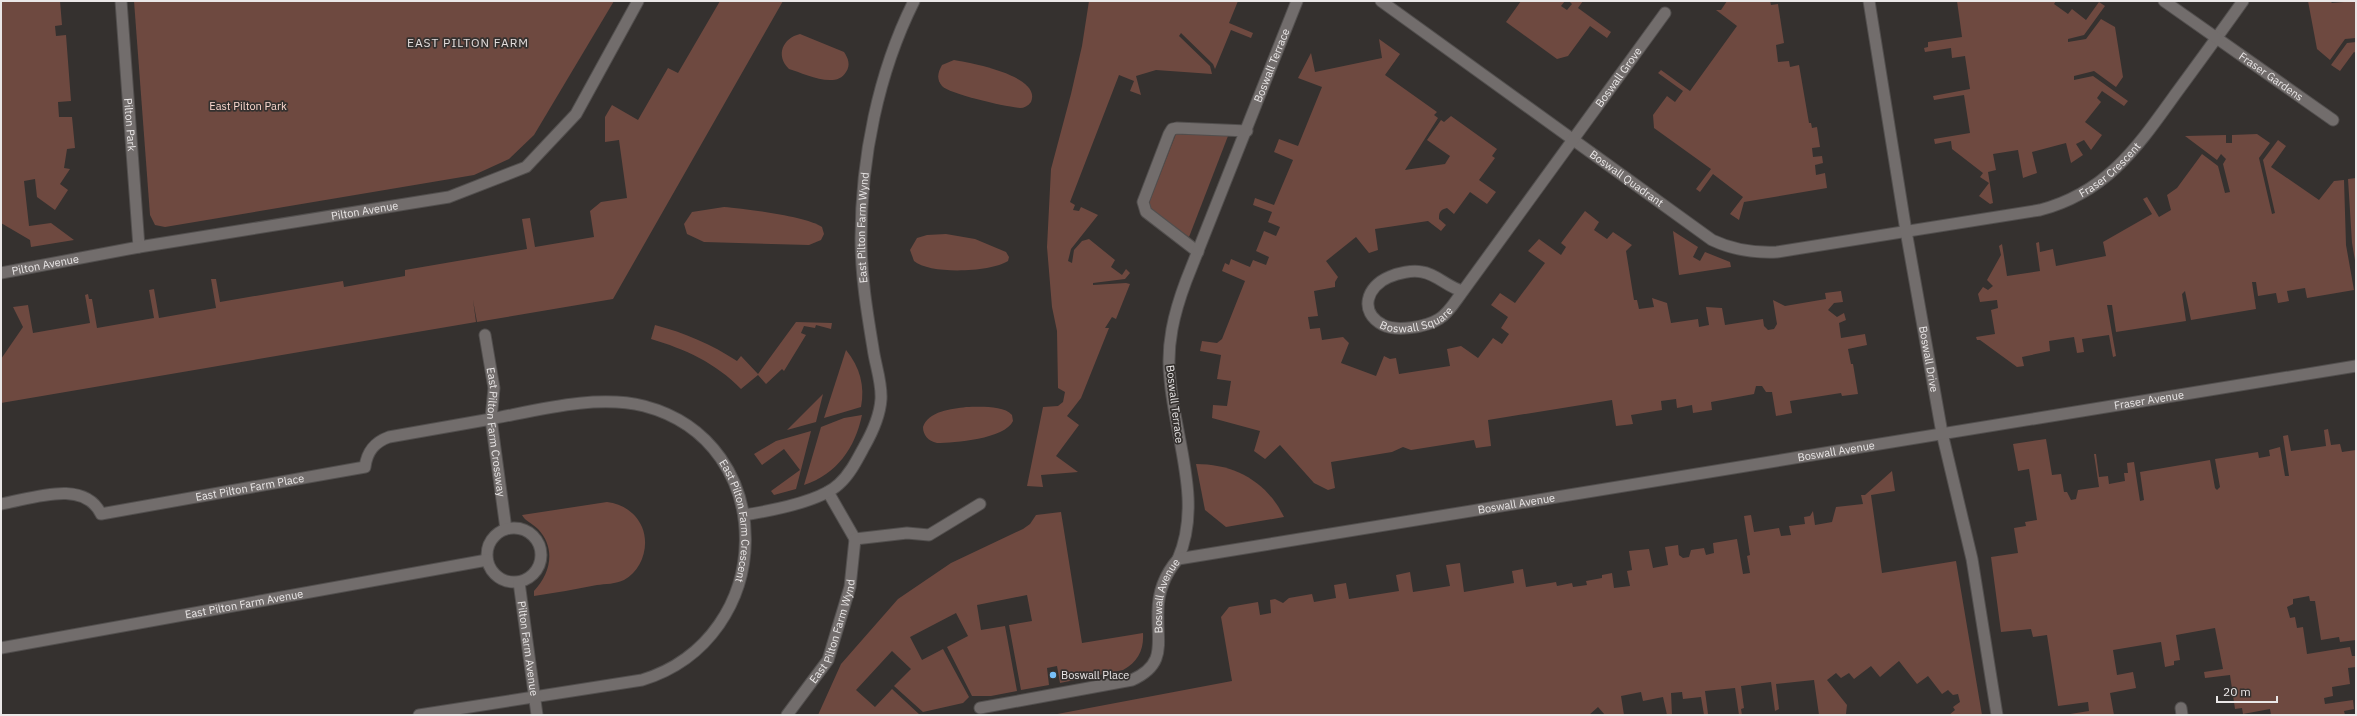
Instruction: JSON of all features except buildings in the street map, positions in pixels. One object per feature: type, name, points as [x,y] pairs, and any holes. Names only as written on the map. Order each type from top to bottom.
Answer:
[{"type":"street","name":"Pilton Park","points":[[120,1],[139,247]]},
{"type":"street","name":"Pilton Avenue","points":[[1,273],[139,247],[449,197],[526,167],[576,114],[638,1]]},
{"type":"street","name":"East Pilton Farm Wynd","points":[[744,515],[773,510],[828,492],[838,485],[857,460],[868,440],[880,406],[880,386],[865,296],[862,263],[863,182],[867,152],[882,86],[914,1]]},
{"type":"street","name":"Boswall Terrace","points":[[1178,559],[1188,530],[1189,505],[1170,379],[1170,344],[1177,307],[1297,1]]},
{"type":"street","name":"Boswall Quadrant","points":[[1381,1],[1712,240],[1732,248],[1755,252],[1777,252],[1906,232]]},
{"type":"street","name":"Boswall Drive","points":[[1870,1],[1906,232],[1942,432],[1972,558],[1997,715]]},
{"type":"street","name":"Fraser Gardens","points":[[2164,1],[2333,120]]},
{"type":"street","name":"Fraser Crescent","points":[[1906,232],[2040,210],[2062,203],[2085,192],[2116,170],[2130,156],[2212,36],[2243,1]]},
{"type":"street","name":"Boswall Grove","points":[[1573,140],[1665,13]]},
{"type":"street","points":[[1198,252],[1146,212],[1143,208],[1143,202],[1169,134],[1172,129],[1177,128],[1247,131]]},
{"type":"street","name":"Boswall Square","points":[[1463,291],[1453,289],[1431,275],[1421,272],[1394,275],[1373,287],[1368,296],[1371,314],[1382,325],[1390,328],[1416,326],[1439,319],[1463,291],[1573,140]]},
{"type":"street","name":"East Pilton Farm Crossway","points":[[484,336],[494,388],[491,419],[506,529]]},
{"type":"street","name":"Fraser Avenue","points":[[1942,432],[2356,366]]},
{"type":"street","name":"East Pilton Farm Crescent","points":[[419,715],[642,680],[670,669],[702,647],[725,618],[739,587],[744,555],[744,515],[729,474],[716,453],[690,428],[655,410],[633,404],[603,401],[491,419]]},
{"type":"street","name":"East Pilton Farm Place","points":[[1,504],[72,493],[87,498],[101,514],[365,467],[369,452],[375,444],[385,438],[491,419]]},
{"type":"street","name":"Boswall Avenue","points":[[980,708],[1132,680],[1141,676],[1151,667],[1158,656],[1160,642],[1158,612],[1160,594],[1167,572],[1178,559],[1942,432]]},
{"type":"street","points":[[828,492],[855,539],[906,533],[929,535],[980,504]]},
{"type":"street","points":[[506,529],[524,530],[537,541],[540,549],[539,566],[534,574],[519,582],[502,580],[490,568],[487,560],[489,545],[493,538],[506,529]]},
{"type":"street","name":"East Pilton Farm Wynd","points":[[787,715],[828,660],[850,587],[855,539]]},
{"type":"street","name":"East Pilton Farm Avenue","points":[[1,648],[487,560]]},
{"type":"street","name":"Pilton Farm Avenue","points":[[519,582],[537,715]]},
{"type":"green space","points":[[1,1],[60,1],[62,25],[55,26],[56,36],[66,35],[71,101],[58,102],[59,117],[72,117],[75,148],[67,149],[64,168],[70,169],[60,184],[68,190],[55,210],[37,197],[35,179],[24,181],[29,226],[51,223],[74,240],[31,247],[30,240],[1,223]]},
{"type":"green space","name":"East Pilton Park","points":[[134,1],[614,1],[534,135],[509,159],[474,175],[165,227],[155,225],[150,215]]},
{"type":"green space","points":[[720,1],[783,1],[613,299],[477,322],[473,300],[476,322],[1,403],[1,359],[23,327],[13,307],[28,305],[33,333],[90,323],[85,295],[88,294],[89,299],[92,299],[97,328],[154,318],[149,290],[154,289],[159,318],[216,308],[211,279],[216,279],[220,302],[343,281],[344,287],[405,276],[405,270],[527,249],[522,219],[530,218],[535,247],[594,237],[590,211],[601,202],[627,198],[619,140],[605,142],[605,117],[612,105],[638,120],[668,68],[678,73]]},
{"type":"green space","points":[[1089,1],[1238,1],[1229,23],[1253,33],[1251,38],[1231,30],[1215,69],[1213,64],[1181,33],[1179,36],[1210,66],[1212,74],[1156,70],[1136,76],[1141,95],[1130,91],[1134,81],[1119,75],[1070,202],[1075,205],[1073,210],[1079,211],[1081,207],[1098,215],[1071,249],[1068,261],[1072,263],[1074,250],[1082,241],[1089,239],[1115,260],[1111,267],[1122,275],[1126,269],[1130,273],[1125,279],[1093,283],[1093,285],[1130,284],[1116,319],[1112,317],[1105,328],[1109,328],[1081,398],[1067,416],[1079,425],[1056,456],[1078,472],[1041,475],[1043,487],[1027,486],[1043,407],[1058,406],[1063,402],[1065,392],[1058,388],[1057,331],[1052,307],[1047,247],[1051,169],[1082,46]]},
{"type":"green space","points":[[1521,1],[1565,1],[1561,6],[1567,10],[1572,4],[1569,1],[1583,1],[1578,8],[1611,32],[1607,38],[1590,26],[1568,56],[1557,59],[1506,22]]},
{"type":"green space","points":[[1727,1],[1770,1],[1771,5],[1778,4],[1784,43],[1776,45],[1778,62],[1789,61],[1790,67],[1799,65],[1809,123],[1811,123],[1812,128],[1817,127],[1820,147],[1812,148],[1813,157],[1822,156],[1823,163],[1815,165],[1816,175],[1825,173],[1827,188],[1744,202],[1739,220],[1730,214],[1743,197],[1713,174],[1700,192],[1696,189],[1711,169],[1654,128],[1653,115],[1667,96],[1675,102],[1683,91],[1658,73],[1661,70],[1690,91],[1737,26],[1716,10],[1721,10]]},
{"type":"green space","points":[[1957,1],[2056,1],[2054,4],[2068,14],[2072,9],[2086,20],[2099,2],[2105,6],[2084,35],[2068,39],[2068,42],[2086,39],[2101,19],[2115,27],[2123,77],[2116,87],[2094,71],[2074,76],[2074,80],[2093,76],[2128,101],[2124,106],[2102,91],[2097,98],[2101,102],[2085,122],[2102,135],[2091,150],[2084,140],[2076,144],[2083,155],[2071,163],[2066,143],[2032,152],[2037,173],[2023,178],[2018,150],[1993,154],[1996,170],[1988,172],[1993,203],[1990,204],[1979,196],[1989,183],[1980,177],[1983,173],[1952,149],[1951,141],[1935,144],[1934,139],[1970,133],[1964,95],[1934,100],[1933,96],[1970,89],[1965,56],[1952,58],[1951,48],[1925,52],[1924,48],[1928,47],[1928,42],[1962,37]]},
{"type":"green space","points":[[2308,1],[2330,1],[2332,3],[2356,1],[2356,38],[2345,39],[2330,60],[2317,49]]},
{"type":"green space","points":[[800,34],[844,52],[849,64],[846,72],[835,80],[827,80],[819,79],[789,69],[782,58],[783,48],[789,39]]},
{"type":"green space","points":[[1379,39],[1400,54],[1385,75],[1437,112],[1434,115],[1438,118],[1405,170],[1445,164],[1450,156],[1427,140],[1441,120],[1444,122],[1451,116],[1497,149],[1492,156],[1495,158],[1479,180],[1496,192],[1487,204],[1470,192],[1454,214],[1447,208],[1441,211],[1439,219],[1446,225],[1441,231],[1428,221],[1375,229],[1378,250],[1369,253],[1356,237],[1326,261],[1338,277],[1335,282],[1335,287],[1314,291],[1318,316],[1308,317],[1310,329],[1320,328],[1322,340],[1343,337],[1349,343],[1341,363],[1376,376],[1384,356],[1390,359],[1396,358],[1399,374],[1450,366],[1447,349],[1461,346],[1478,358],[1493,338],[1502,344],[1509,334],[1501,328],[1508,317],[1491,305],[1500,293],[1515,303],[1545,263],[1528,251],[1539,239],[1561,255],[1566,247],[1561,243],[1585,211],[1599,222],[1594,230],[1607,239],[1613,232],[1632,245],[1626,251],[1634,300],[1637,300],[1639,309],[1654,307],[1652,298],[1667,303],[1671,323],[1698,319],[1699,327],[1709,325],[1706,307],[1722,308],[1725,325],[1763,319],[1764,326],[1768,330],[1774,329],[1777,324],[1773,300],[1785,306],[1826,299],[1825,293],[1841,291],[1843,302],[1834,303],[1828,310],[1837,317],[1844,313],[1846,320],[1839,323],[1841,338],[1865,334],[1867,345],[1848,349],[1851,364],[1853,364],[1858,394],[1842,396],[1841,393],[1790,401],[1792,413],[1776,416],[1772,392],[1766,392],[1762,386],[1756,386],[1754,394],[1711,402],[1712,410],[1693,413],[1692,405],[1677,408],[1676,399],[1661,401],[1662,410],[1631,415],[1633,424],[1616,426],[1612,400],[1488,420],[1491,446],[1476,448],[1474,440],[1411,450],[1403,447],[1392,452],[1331,462],[1335,488],[1328,490],[1314,483],[1280,445],[1265,459],[1254,451],[1260,431],[1212,418],[1213,405],[1227,406],[1231,381],[1217,379],[1221,355],[1200,351],[1202,341],[1217,343],[1222,339],[1245,281],[1222,271],[1225,263],[1229,265],[1231,259],[1250,267],[1253,260],[1266,265],[1269,257],[1256,251],[1264,231],[1276,236],[1280,227],[1268,222],[1272,212],[1253,205],[1255,198],[1274,205],[1293,160],[1274,152],[1279,139],[1298,146],[1322,87],[1298,78],[1311,53],[1315,72],[1382,58]]},
{"type":"green space","points":[[2356,42],[2356,53],[2354,52],[2340,71],[2331,65],[2347,43]]},
{"type":"green space","points":[[954,60],[1003,72],[1016,78],[1026,85],[1032,93],[1031,102],[1023,108],[1013,107],[979,100],[947,89],[940,83],[938,78],[939,73],[942,65]]},
{"type":"green space","points":[[1176,134],[1228,136],[1189,237],[1150,208],[1149,203]]},
{"type":"green space","points":[[2257,134],[2270,143],[2259,158],[2272,214],[2275,213],[2263,160],[2278,140],[2286,146],[2271,167],[2319,200],[2334,181],[2344,180],[2346,245],[2354,290],[2307,298],[2305,288],[2287,291],[2289,301],[2278,303],[2276,293],[2258,296],[2256,282],[2252,282],[2256,309],[2191,320],[2185,291],[2182,294],[2186,321],[2116,332],[2112,305],[2107,305],[2116,356],[2113,357],[2109,335],[2082,339],[2084,352],[2077,353],[2074,337],[2049,341],[2050,351],[2022,357],[2024,366],[2017,367],[1980,340],[1977,340],[1976,337],[1995,334],[1991,310],[1998,308],[1997,300],[1980,302],[1978,294],[1983,287],[1988,290],[1993,286],[1987,280],[2001,255],[1999,246],[2002,244],[2007,276],[2040,271],[2036,243],[2039,242],[2040,252],[2053,249],[2056,266],[2106,256],[2103,242],[2152,214],[2143,199],[2147,197],[2159,217],[2171,210],[2167,195],[2177,188],[2202,154],[2218,166],[2225,193],[2230,192],[2223,164],[2226,159],[2221,154],[2217,160],[2185,136],[2226,135],[2226,143],[2232,143],[2232,135]]},
{"type":"green space","points":[[2356,178],[2356,266],[2352,243],[2348,179]]},
{"type":"green space","points":[[724,207],[789,216],[814,223],[822,227],[824,234],[821,240],[809,245],[704,242],[687,234],[684,224],[692,212]]},
{"type":"green space","points":[[1673,231],[1698,247],[1693,257],[1700,261],[1705,252],[1730,262],[1731,267],[1679,275]]},
{"type":"green space","points":[[946,234],[975,239],[1006,252],[1009,257],[1008,261],[1000,265],[975,270],[946,270],[922,265],[914,261],[910,250],[917,238],[927,235]]},
{"type":"green space","points":[[796,322],[832,323],[831,329],[816,325],[815,328],[804,326],[801,333],[806,335],[784,371],[782,369],[766,384],[758,375],[741,389],[711,364],[676,347],[651,339],[655,325],[677,332],[708,344],[737,361],[741,356],[758,374]]},
{"type":"green space","points":[[846,350],[855,363],[862,384],[861,407],[824,418]]},
{"type":"green space","points":[[823,394],[816,422],[787,430]]},
{"type":"green space","points":[[966,407],[997,408],[1012,415],[1013,421],[1008,427],[1000,432],[990,436],[966,441],[937,443],[931,441],[924,433],[923,427],[930,417],[941,412]]},
{"type":"green space","points":[[862,415],[855,438],[843,458],[826,474],[804,485],[821,427],[844,418]]},
{"type":"green space","points":[[2328,429],[2331,445],[2340,444],[2342,452],[2356,450],[2356,640],[2340,642],[2339,637],[2321,640],[2315,601],[2310,601],[2309,596],[2293,599],[2293,604],[2287,607],[2290,618],[2295,617],[2297,628],[2303,627],[2307,654],[2350,647],[2352,656],[2356,656],[2356,667],[2348,668],[2350,684],[2332,687],[2333,696],[2324,698],[2325,704],[2353,700],[2354,709],[2344,711],[2345,715],[2271,715],[2270,709],[2243,714],[2242,708],[2235,709],[2230,675],[2205,678],[2204,672],[2223,669],[2215,628],[2176,635],[2180,660],[2174,661],[2174,665],[2165,667],[2161,642],[2113,650],[2117,675],[2133,672],[2136,688],[2110,693],[2114,715],[2064,715],[2089,711],[2088,702],[2058,706],[2047,635],[2033,637],[2031,629],[2001,632],[1991,557],[2018,553],[2014,528],[2026,526],[2025,522],[2037,520],[2029,469],[2018,471],[2013,444],[2046,439],[2052,475],[2061,474],[2064,492],[2067,492],[2071,500],[2076,499],[2078,490],[2099,487],[2094,454],[2096,454],[2099,477],[2108,476],[2109,484],[2125,481],[2124,473],[2128,473],[2127,463],[2134,462],[2140,501],[2144,500],[2140,472],[2210,460],[2215,488],[2217,490],[2220,487],[2215,459],[2258,452],[2259,458],[2270,456],[2269,450],[2280,447],[2285,476],[2289,476],[2283,436],[2288,435],[2291,451],[2326,446],[2324,430]]},
{"type":"green space","points":[[811,431],[796,489],[774,495],[771,491],[800,470],[784,449],[762,465],[754,454],[776,441]]},
{"type":"green space","points":[[1196,464],[1224,467],[1248,477],[1269,494],[1284,517],[1226,527],[1205,510]]},
{"type":"green space","points":[[1892,471],[1895,491],[1871,495],[1882,573],[1956,561],[1982,715],[1949,715],[1955,710],[1953,707],[1960,702],[1958,694],[1953,695],[1948,690],[1942,694],[1928,676],[1917,684],[1899,661],[1880,677],[1871,666],[1854,679],[1849,673],[1841,678],[1836,673],[1827,680],[1847,705],[1846,714],[1819,715],[1814,680],[1776,684],[1779,709],[1775,711],[1771,682],[1741,686],[1744,708],[1741,709],[1742,715],[1739,715],[1735,688],[1705,691],[1708,714],[1704,715],[1701,697],[1683,699],[1682,692],[1671,693],[1672,715],[1667,715],[1663,697],[1643,701],[1641,692],[1621,696],[1624,715],[1605,715],[1598,707],[1589,715],[1052,715],[1232,681],[1221,617],[1229,607],[1258,602],[1260,615],[1271,613],[1270,600],[1275,599],[1283,603],[1289,598],[1312,594],[1314,602],[1336,598],[1334,585],[1346,583],[1349,599],[1399,591],[1396,575],[1410,572],[1413,592],[1450,586],[1446,565],[1460,563],[1464,592],[1514,583],[1512,571],[1523,569],[1526,587],[1556,582],[1557,586],[1572,583],[1573,587],[1587,585],[1586,581],[1602,578],[1602,575],[1612,573],[1614,588],[1630,586],[1627,571],[1632,570],[1629,551],[1649,549],[1653,568],[1668,565],[1665,547],[1678,545],[1679,555],[1683,558],[1689,557],[1691,550],[1704,548],[1706,555],[1714,553],[1713,543],[1737,539],[1743,574],[1750,573],[1747,556],[1750,555],[1744,516],[1751,515],[1754,532],[1779,528],[1781,536],[1791,535],[1789,526],[1805,524],[1804,517],[1810,516],[1813,511],[1815,525],[1832,522],[1836,507],[1863,504],[1861,495],[1865,495]]},
{"type":"green space","points":[[607,502],[624,507],[633,513],[642,527],[645,549],[640,564],[636,570],[624,580],[618,582],[534,596],[534,591],[540,584],[547,568],[549,552],[544,536],[522,515]]},
{"type":"green space","points":[[1061,512],[1082,643],[1143,633],[1141,650],[1133,663],[1123,670],[1060,683],[1057,666],[1047,668],[1049,685],[1021,690],[1009,625],[1032,621],[1027,595],[977,605],[981,630],[1005,626],[1017,691],[991,696],[972,696],[947,647],[968,636],[956,613],[910,637],[922,660],[943,649],[969,697],[963,703],[923,712],[894,686],[911,669],[892,651],[856,690],[875,707],[892,689],[920,715],[818,715],[841,664],[898,599],[951,563],[1023,529],[1030,524],[1036,515]]},
{"type":"place","name":"Boswall Place","points":[[1053,675]]},
{"type":"district","name":"EAST PILTON FARM","points":[[468,42]]}]
